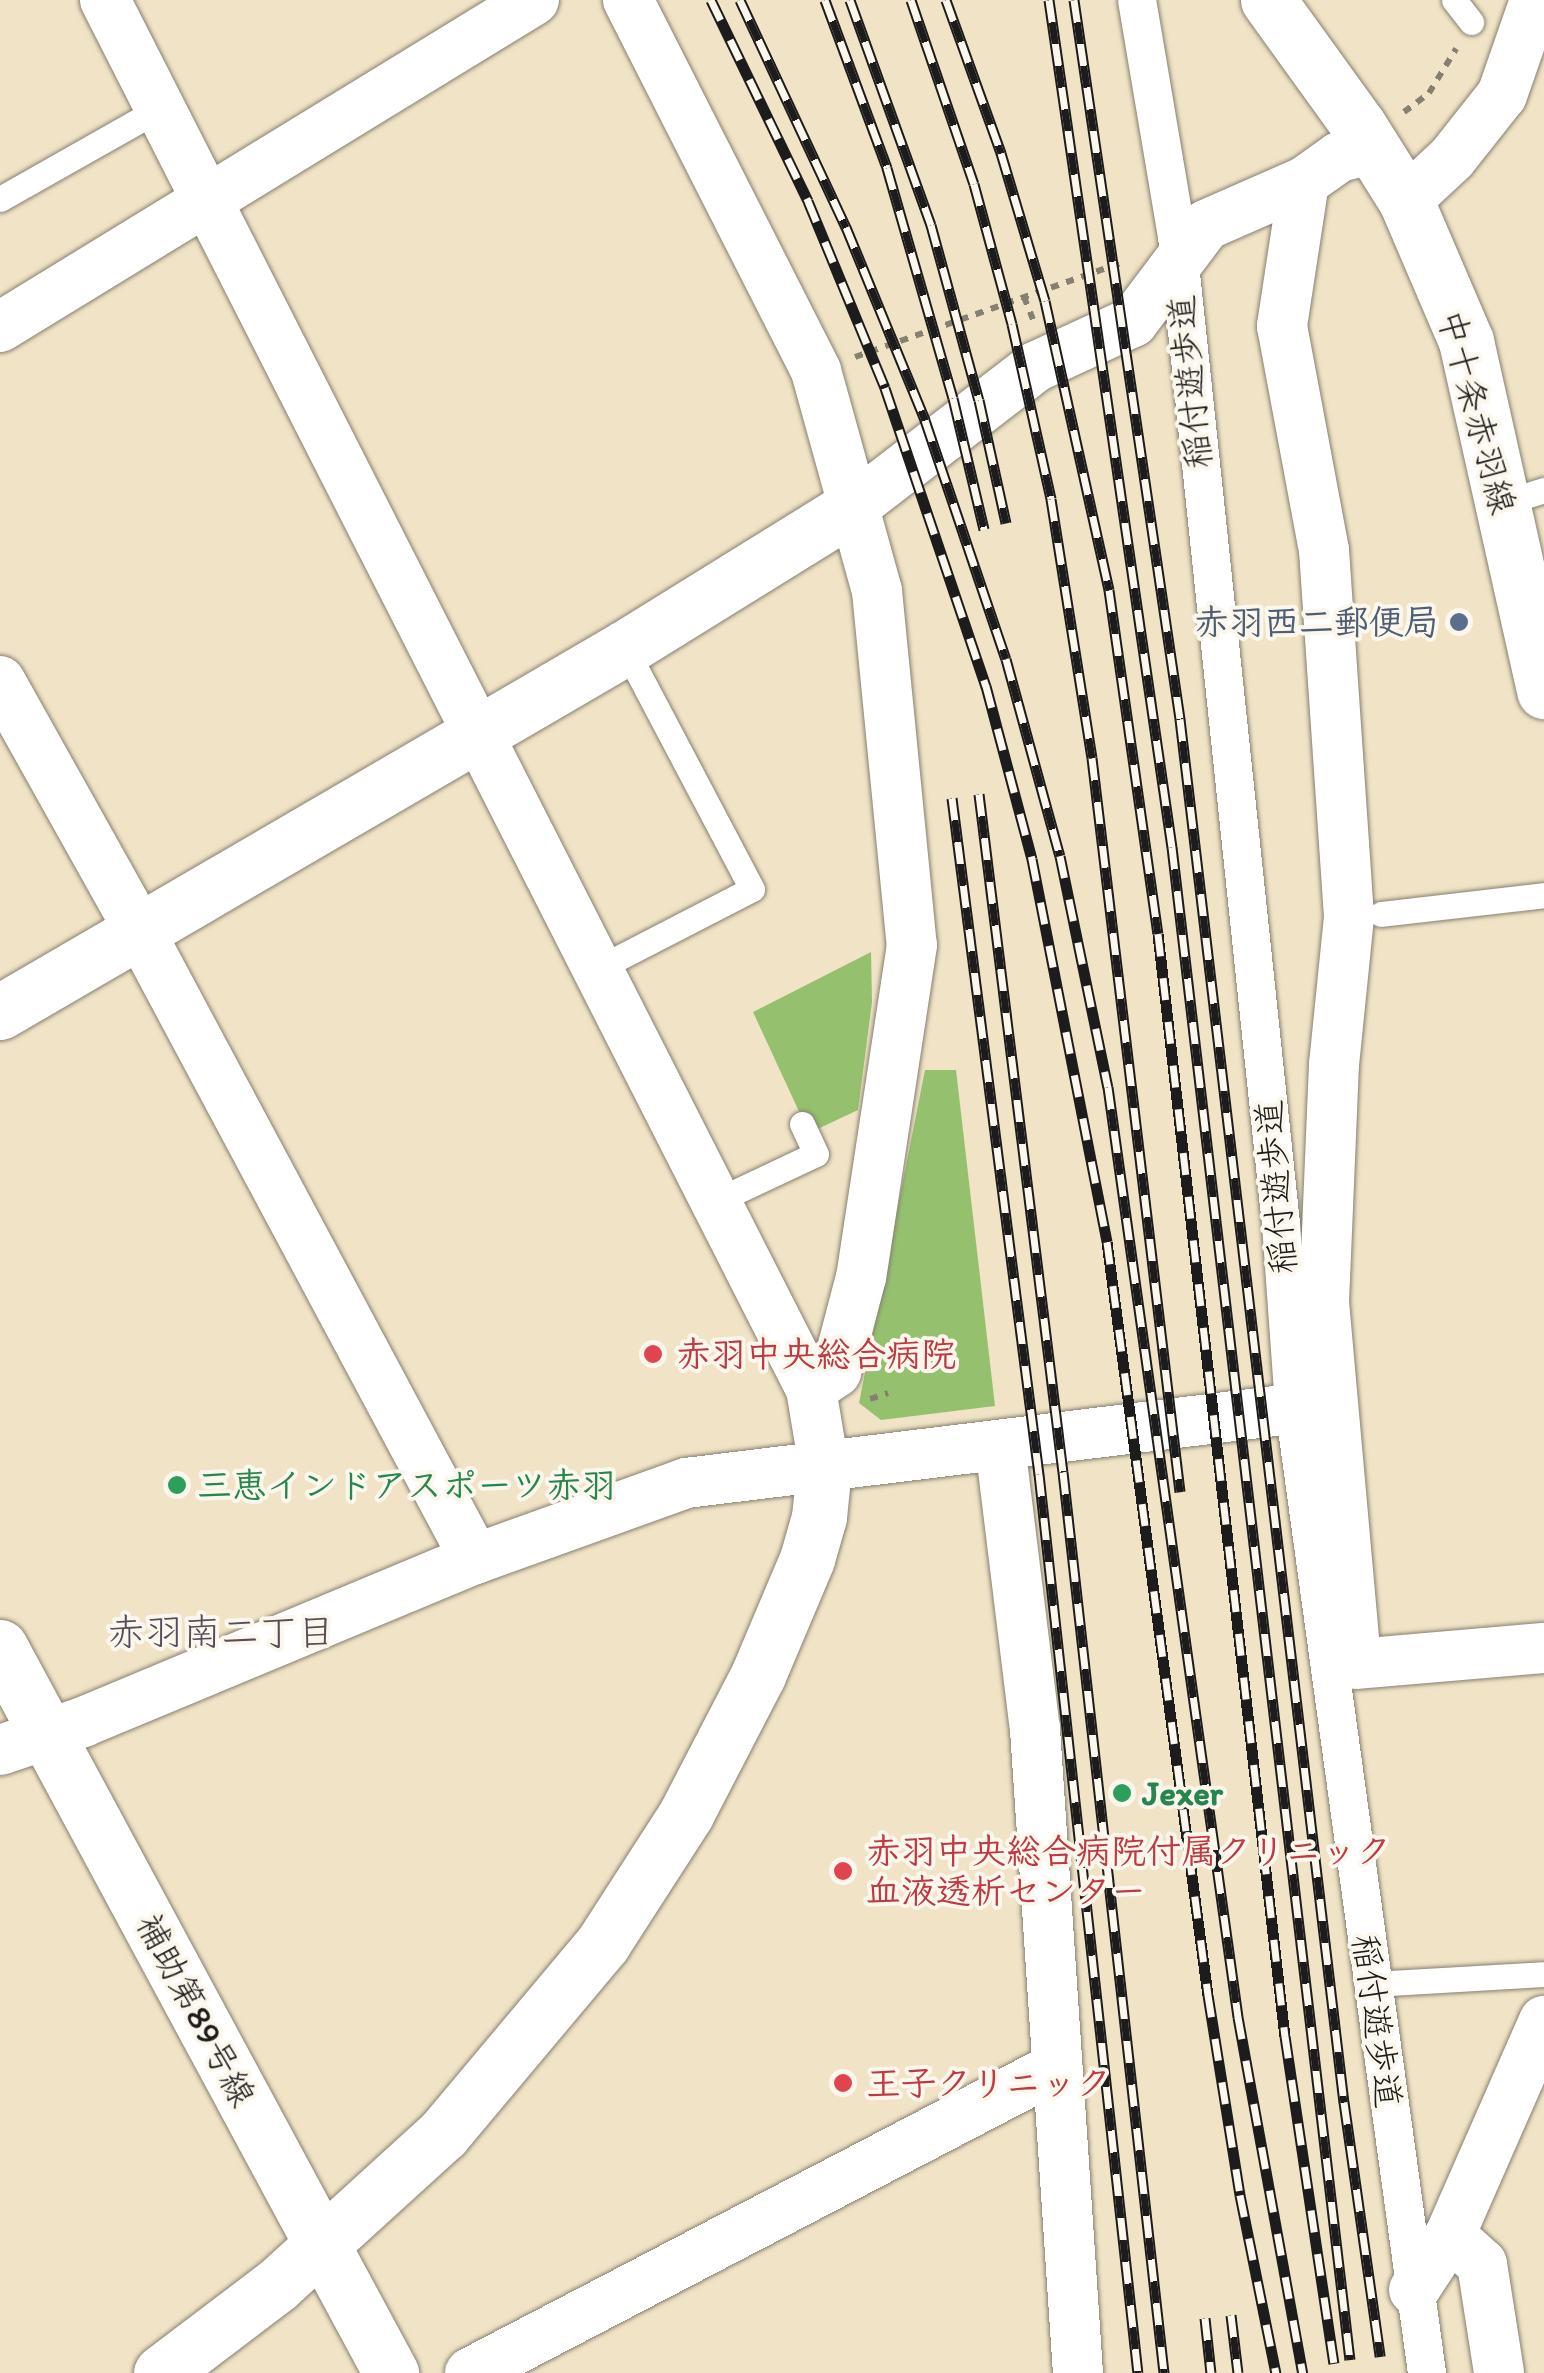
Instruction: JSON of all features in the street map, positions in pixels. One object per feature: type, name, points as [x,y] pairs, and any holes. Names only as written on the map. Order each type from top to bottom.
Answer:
[{"type":"street","points":[[106,0],[811,1389],[824,1467],[820,1518],[792,1598],[686,1814],[603,1943],[444,2134],[322,2244],[160,2373]]},
{"type":"street","points":[[0,327],[534,0]]},
{"type":"street","points":[[628,0],[816,371],[877,591],[912,945],[861,1277],[836,1372],[811,1389]]},
{"type":"street","name":"稲付遊歩道","points":[[1137,0],[1178,236],[1178,266],[1281,1224],[1313,1405],[1372,1984],[1427,2373]]},
{"type":"street","name":"中十条赤羽線","points":[[1268,0],[1406,202],[1466,341],[1524,496],[1544,691]]},
{"type":"street","points":[[1406,202],[1452,158],[1502,95],[1535,0]]},
{"type":"street","points":[[0,1012],[481,733],[856,506],[1035,367],[1132,322],[1206,225],[1304,182],[1339,157],[1369,144]]},
{"type":"street","points":[[1304,182],[1282,326],[1324,550],[1348,918],[1334,1064],[1324,1302],[1313,1405],[1356,1664],[1544,1648]]},
{"type":"street","points":[[0,681],[140,932],[475,1559]]},
{"type":"street","points":[[24,1742],[475,1559],[686,1483],[1313,1405]]},
{"type":"street","points":[[1000,1445],[1035,1729],[1075,2372]]},
{"type":"street","name":"補助第89号線","points":[[0,1647],[24,1742],[322,2244],[392,2373]]},
{"type":"street","points":[[1414,2290],[1450,2235],[1544,2021]]},
{"type":"street","points":[[470,2373],[1057,2067]]},
{"type":"street","points":[[1450,2235],[1482,2264],[1499,2373]]},
{"type":"lane","points":[[1454,0],[1471,22]]},
{"type":"lane","points":[[0,200],[161,108]]},
{"type":"lane","points":[[599,968],[752,889],[624,648]]},
{"type":"lane","points":[[1381,914],[1544,895]]},
{"type":"lane","points":[[716,1201],[816,1154],[802,1124]]},
{"type":"lane","points":[[1372,1984],[1544,1974]]},
{"type":"path","points":[[1369,144],[1429,93],[1471,22]]},
{"type":"path","points":[[816,371],[1121,262],[1145,259],[1178,266]]},
{"type":"green space","points":[[871,952],[872,1002],[858,1110],[809,1133],[753,1012]]},
{"type":"green space","points":[[925,1070],[956,1070],[995,1406],[881,1420],[859,1403]]},
{"type":"railway","points":[[711,0],[808,201],[885,388],[986,686],[1032,859],[1107,1242],[1208,1995],[1240,2195],[1276,2373]]},
{"type":"railway","points":[[740,0],[846,227],[925,420],[1006,659],[1060,856],[1108,1087],[1238,2017],[1303,2373]]},
{"type":"railway","points":[[825,0],[887,168],[953,398],[984,529]]},
{"type":"railway","points":[[850,0],[931,225],[979,400],[1006,523]]},
{"type":"railway","points":[[911,0],[974,184],[1012,324],[1051,499],[1092,758],[1180,1492]]},
{"type":"railway","points":[[946,0],[1001,153],[1045,301],[1109,590],[1158,934],[1285,2036],[1334,2363]]},
{"type":"railway","points":[[1049,0],[1172,847],[1350,2360]]},
{"type":"railway","points":[[1074,0],[1180,719],[1344,2102],[1380,2356]]},
{"type":"railway","points":[[979,794],[1063,1472],[1164,2373]]},
{"type":"railway","points":[[952,798],[1039,1474],[1138,2373]]},
{"type":"railway","points":[[1231,2315],[1238,2373]]},
{"type":"railway","points":[[1205,2318],[1211,2373]]},
{"type":"place","name":"赤羽西二郵便局","points":[[1459,622]]},
{"type":"place","name":"赤羽中央総合病院","points":[[653,1354]]},
{"type":"place","name":"三恵インドアスポーツ赤羽","points":[[177,1485]]},
{"type":"place","name":"Jexer","points":[[1122,1793]]},
{"type":"place","name":"赤羽中央総合病院付属クリニック 血液透析センター","points":[[843,1871]]},
{"type":"place","name":"王子クリニック","points":[[843,2083]]},
{"type":"district","name":"赤羽南二丁目","points":[[221,1633]]}]
